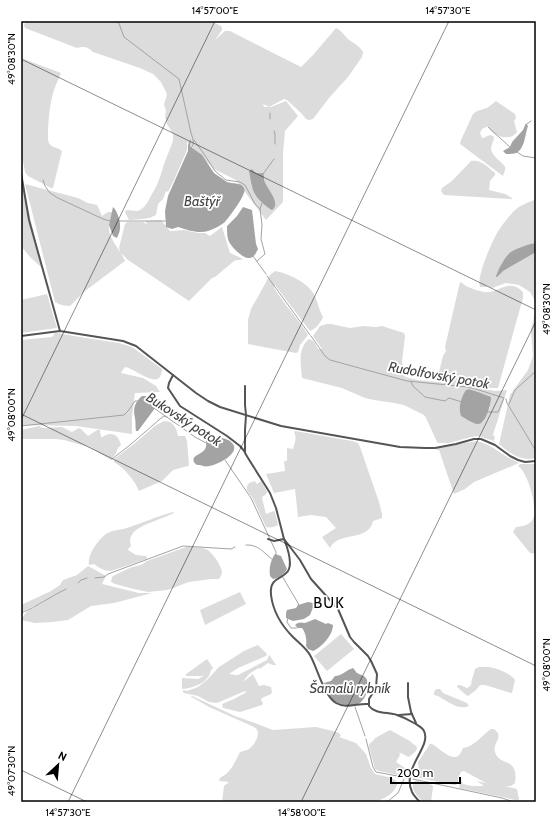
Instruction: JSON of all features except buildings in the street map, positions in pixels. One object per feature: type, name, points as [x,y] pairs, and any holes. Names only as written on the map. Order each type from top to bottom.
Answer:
[{"type":"street","points":[[21,173],[29,220],[60,330]]},
{"type":"street","points":[[21,336],[60,330],[130,343],[208,401],[220,407],[281,426],[400,447],[435,448],[456,444],[474,438],[481,439],[495,445],[518,460],[525,462],[536,461]]},
{"type":"street","points":[[173,375],[168,388],[180,406],[202,419],[240,446],[246,453],[270,493],[276,508],[288,550],[289,568],[287,572],[273,582],[271,587],[271,595],[276,614],[292,636],[310,654],[323,685],[332,701],[341,706],[368,704]]},
{"type":"street","points":[[245,386],[246,453]]},
{"type":"street","points":[[269,539],[284,539]]},
{"type":"street","points":[[284,539],[300,560],[310,578],[338,609],[350,637],[371,661],[377,674],[376,688],[368,704]]},
{"type":"street","points":[[408,683],[408,697],[416,724]]},
{"type":"street","points":[[368,704],[374,711],[398,715],[412,714]]},
{"type":"street","points":[[398,715],[416,724],[424,732],[425,739],[412,767],[410,776],[410,786],[414,795],[420,802]]},
{"type":"shaded area","points":[[26,21],[210,21],[222,27],[222,30],[215,40],[225,31],[230,31],[301,67],[336,28],[363,52],[362,57],[348,77],[313,119],[306,119],[287,100],[284,99],[269,107],[286,101],[298,116],[285,131],[283,153],[283,202],[266,220],[236,180],[214,169],[187,142],[187,150],[168,192],[166,191],[163,199],[158,204],[156,215],[146,219],[129,220],[125,212],[126,210],[140,210],[147,203],[157,185],[173,141],[173,134],[165,117],[166,111],[164,104],[167,94],[161,82],[153,74],[140,68],[93,52],[86,47],[77,48],[25,28],[24,25]]},
{"type":"shaded area","points":[[21,58],[61,73],[52,96],[49,121],[49,143],[62,151],[53,188],[28,176],[25,172],[21,150]]},
{"type":"shaded area","points":[[496,101],[515,114],[516,118],[514,121],[517,132],[515,135],[509,137],[502,137],[492,132],[488,126],[482,129],[480,133],[482,138],[491,135],[494,137],[491,149],[493,154],[505,167],[503,176],[460,144],[473,114],[487,108]]},
{"type":"shaded area","points":[[471,161],[481,162],[495,173],[490,181],[489,190],[505,194],[512,199],[444,195],[441,191],[442,188],[452,181]]},
{"type":"shaded area","points":[[21,178],[42,268],[21,246]]},
{"type":"shaded area","points":[[25,184],[78,198],[88,203],[97,205],[102,216],[108,212],[113,212],[109,229],[111,237],[120,252],[119,248],[125,224],[127,222],[143,222],[148,225],[145,221],[161,220],[170,231],[184,230],[205,233],[210,236],[222,227],[230,253],[243,259],[234,261],[212,278],[189,301],[128,260],[121,253],[125,261],[85,291],[70,306],[61,305],[55,302]]},
{"type":"shaded area","points":[[536,200],[536,308],[534,299],[530,292],[519,285],[506,283],[492,288],[487,286],[480,287],[479,283],[485,261],[500,229],[515,210]]},
{"type":"shaded area","points":[[275,271],[291,276],[306,285],[315,296],[323,317],[318,326],[310,331],[275,285],[274,288],[308,335],[296,353],[248,344],[248,320],[251,309],[270,275]]},
{"type":"shaded area","points":[[460,282],[468,287],[484,292],[513,286],[523,292],[523,298],[498,388],[480,387],[464,381],[460,384],[495,391],[507,390],[493,435],[495,437],[494,441],[478,436],[449,443],[438,443],[424,415],[404,405],[365,398],[342,388],[302,378],[301,352],[303,347],[309,339],[316,344],[318,349],[322,349],[313,336],[320,326],[327,324],[350,328],[382,326],[404,333],[405,336],[402,362],[406,375],[405,377],[418,380],[447,383],[437,378],[443,356],[446,351],[445,347]],"holes":[[[469,389],[478,392],[490,407],[483,422],[460,406],[462,397],[466,390]]]},
{"type":"shaded area","points":[[47,294],[57,328],[21,333],[21,300]]},
{"type":"shaded area","points":[[536,308],[536,458],[525,459],[507,451],[499,444],[510,395],[528,370],[533,356],[531,330]]},
{"type":"shaded area","points":[[55,333],[119,343],[132,347],[162,369],[161,375],[156,379],[149,378],[126,367],[121,373],[143,378],[156,386],[160,392],[135,393],[132,417],[132,434],[76,426],[21,425],[21,340],[52,337]]},
{"type":"shaded area","points":[[164,421],[172,424],[178,436],[185,436],[187,441],[189,465],[173,470],[162,481],[139,491],[132,478],[114,462],[114,459],[155,426]]},
{"type":"shaded area","points":[[39,426],[43,428],[62,427],[72,432],[79,428],[88,436],[97,430],[100,430],[101,437],[112,434],[118,438],[121,445],[111,460],[89,447],[64,440],[21,439],[21,430]]},
{"type":"shaded area","points":[[295,431],[358,443],[382,514],[382,518],[373,521],[366,532],[340,540],[334,543],[330,548],[322,537],[336,528],[326,517],[311,515],[298,517],[295,489],[274,493],[266,474],[285,471],[284,461],[287,461],[287,448],[293,449]]},
{"type":"shaded area","points":[[477,441],[489,445],[519,463],[474,482],[465,489],[454,494],[439,450],[436,448]]},
{"type":"shaded area","points":[[520,464],[536,464],[536,554],[530,553],[513,532],[516,527],[530,523],[534,514],[531,491],[525,475],[518,466]]},
{"type":"shaded area","points":[[255,481],[257,484],[261,481],[267,492],[262,498],[266,514],[274,511],[278,525],[266,527],[247,489],[249,483]]},
{"type":"shaded area","points":[[173,512],[174,513],[142,526],[131,536],[131,546],[128,550],[136,555],[146,556],[147,559],[111,571],[102,569],[94,564],[89,565],[91,552],[106,534]]},
{"type":"shaded area","points":[[186,547],[204,548],[211,553],[219,563],[222,570],[219,579],[189,582],[167,590],[148,592],[111,582],[113,576],[132,567],[141,565],[147,561]]},
{"type":"shaded area","points":[[88,566],[106,576],[102,584],[139,593],[152,593],[114,603],[91,606],[68,620],[35,623],[21,620],[27,611],[48,600],[23,611],[21,605],[51,591],[60,585],[63,580],[77,575]]},
{"type":"shaded area","points":[[240,592],[246,604],[205,625],[200,610]]},
{"type":"shaded area","points":[[341,634],[354,649],[327,671],[314,656]]},
{"type":"shaded area","points":[[258,645],[267,654],[266,656],[238,668],[229,674],[238,675],[267,660],[269,655],[276,665],[268,663],[246,677],[243,682],[253,674],[259,686],[264,685],[271,687],[271,694],[262,698],[261,700],[263,703],[262,705],[240,712],[223,708],[222,704],[245,693],[245,691],[217,703],[209,702],[198,696],[183,692],[183,690],[187,691],[198,687],[219,667],[244,651]]},
{"type":"shaded area","points":[[207,659],[213,668],[210,675],[200,684],[182,689],[182,678],[198,679],[205,675],[186,676],[186,674]]},
{"type":"shaded area","points":[[479,667],[489,667],[511,676],[515,680],[512,693],[485,685],[480,685],[468,696],[466,695],[457,687],[458,685],[467,688],[470,686],[475,669]]},
{"type":"shaded area","points":[[437,689],[440,689],[443,693],[467,703],[469,706],[461,707],[449,703],[434,695]]},
{"type":"shaded area","points":[[192,696],[235,716],[273,730],[316,727],[339,733],[341,736],[339,737],[356,743],[366,754],[375,774],[390,778],[398,783],[389,796],[374,802],[222,802],[224,786],[229,782],[219,780],[231,769],[240,752],[249,749],[257,738],[258,732],[257,729],[209,707],[191,697]]},
{"type":"shaded area","points":[[491,729],[494,729],[498,735],[495,745],[497,757],[511,765],[514,769],[515,783],[511,786],[505,786],[517,789],[518,801],[459,788],[460,778],[463,784],[472,786],[483,786],[476,781],[486,783],[464,771],[461,772],[456,785],[417,777],[419,771],[418,762],[430,744],[448,755],[455,757],[459,755],[463,748],[474,743]]},
{"type":"shaded area","points":[[390,730],[410,741],[417,748],[416,751],[409,757],[399,753],[400,755],[396,762],[405,768],[405,773],[402,776],[375,769],[369,747],[369,744],[375,738]]},
{"type":"shaded area","points":[[416,780],[432,785],[431,802],[423,802],[416,794],[413,786]]},
{"type":"water","points":[[526,123],[528,126],[521,148],[516,153],[506,154],[503,151],[510,147],[512,142],[523,130]]},
{"type":"water","name":"Baštýř","points":[[190,140],[190,146],[202,155],[214,173],[227,182],[241,185],[244,188],[243,195],[238,205],[225,222],[204,232],[178,227],[172,229],[166,227],[165,211],[168,196],[188,151]]},
{"type":"water","points":[[252,169],[257,173],[263,173],[265,183],[275,203],[275,207],[272,210],[256,197],[254,193],[249,171]]},
{"type":"water","points":[[113,207],[117,213],[120,223],[120,231],[117,238],[113,236],[109,225]]},
{"type":"water","points":[[243,207],[252,210],[256,244],[258,249],[255,255],[251,258],[246,258],[237,251],[229,242],[227,236],[227,226],[237,216]]},
{"type":"water","points":[[536,243],[536,252],[503,271],[496,277],[502,263],[509,254],[527,245]]},
{"type":"water","points":[[469,389],[491,397],[486,417],[481,423],[478,424],[461,416],[461,399],[466,390]]},
{"type":"water","points":[[142,396],[154,397],[161,400],[138,431],[136,431],[134,409],[137,401]]},
{"type":"water","points":[[210,438],[218,441],[222,438],[229,441],[233,444],[233,452],[227,458],[213,465],[197,465],[193,459],[205,449],[206,441]]},
{"type":"water","points":[[275,554],[281,556],[287,569],[282,576],[273,579],[270,576],[270,568]]},
{"type":"water","points":[[308,602],[313,603],[314,605],[310,615],[304,619],[293,621],[286,618],[287,610],[296,608],[298,605]]},
{"type":"water","points":[[315,619],[326,624],[328,623],[333,625],[333,629],[320,647],[313,651],[308,649],[306,646],[306,637],[302,628],[298,628],[295,625]]},
{"type":"water","name":"Šamalů rybník","points":[[353,668],[357,673],[366,679],[368,683],[366,695],[360,703],[354,705],[346,705],[335,702],[330,696],[324,683],[331,681],[335,676]]},
{"type":"waterway","name":"Rudolfovský potok","points":[[118,21],[124,37],[179,79],[193,141],[191,148]]},
{"type":"waterway","points":[[270,113],[270,119]]},
{"type":"waterway","points":[[527,124],[531,121]]},
{"type":"waterway","points":[[488,127],[510,147]]},
{"type":"waterway","points":[[274,131],[275,144]]},
{"type":"waterway","points":[[194,140],[215,171],[226,180],[240,182],[245,185],[255,204],[260,209],[262,225],[261,239],[265,254],[257,261]]},
{"type":"waterway","points":[[517,152],[523,156],[536,158]]},
{"type":"waterway","points":[[263,174],[274,159]]},
{"type":"waterway","points":[[43,180],[50,193],[58,198],[110,221]]},
{"type":"waterway","points":[[260,209],[262,203]]},
{"type":"waterway","points":[[119,221],[165,221]]},
{"type":"waterway","name":"Rudolfovský potok","points":[[253,256],[266,274]]},
{"type":"waterway","name":"Rudolfovský potok","points":[[267,276],[310,335]]},
{"type":"waterway","name":"Rudolfovský potok","points":[[311,336],[325,356],[330,360],[407,381],[468,387],[504,398],[498,412],[487,412]]},
{"type":"waterway","points":[[509,404],[515,390],[536,371]]},
{"type":"waterway","points":[[411,382],[413,386],[425,397],[445,401],[449,398],[462,402]]},
{"type":"waterway","name":"Rudolfovský potok","points":[[506,399],[536,451]]},
{"type":"waterway","name":"Bukovský potok","points":[[21,426],[124,415],[135,401],[139,401]]},
{"type":"waterway","name":"Bukovský potok","points":[[154,408],[195,437],[208,444]]},
{"type":"waterway","points":[[112,459],[160,419],[164,416],[167,417]]},
{"type":"waterway","name":"Bukovský potok","points":[[225,460],[251,498],[276,552],[276,555]]},
{"type":"waterway","points":[[246,545],[257,547],[273,560]]},
{"type":"waterway","points":[[95,578],[104,577],[108,574],[183,546],[231,549],[235,547]]},
{"type":"waterway","name":"Bukovský potok","points":[[282,576],[299,606]]},
{"type":"waterway","points":[[78,583],[87,578]]},
{"type":"waterway","points":[[21,613],[33,608],[66,589]]},
{"type":"waterway","name":"Bukovský potok","points":[[288,618],[287,622],[291,628],[297,628]]},
{"type":"waterway","name":"Bukovský potok","points":[[355,707],[365,736]]},
{"type":"waterway","name":"Bukovský potok","points":[[366,739],[373,767],[376,772],[408,778]]},
{"type":"waterway","points":[[387,802],[398,793],[404,779]]},
{"type":"waterway","name":"Bukovský potok","points":[[413,779],[502,798],[514,802]]},
{"type":"district","name":"BUK","points":[[329,603]]}]
